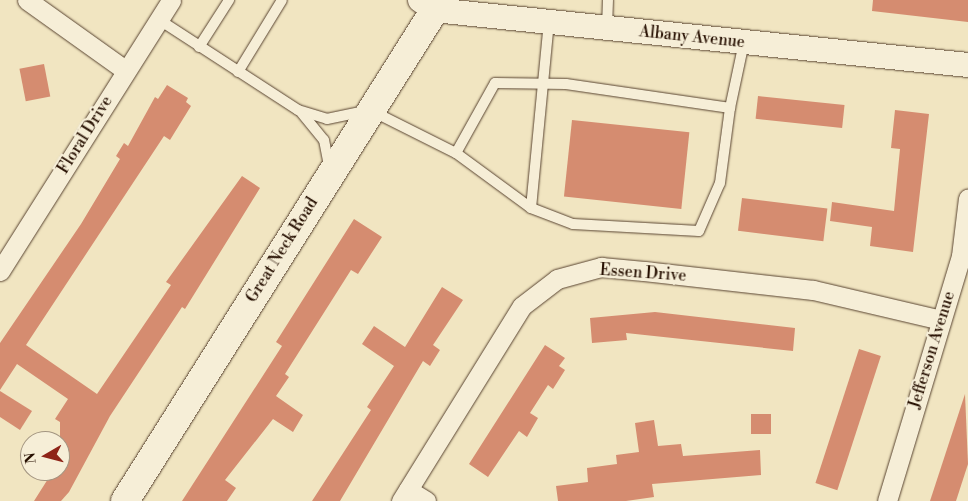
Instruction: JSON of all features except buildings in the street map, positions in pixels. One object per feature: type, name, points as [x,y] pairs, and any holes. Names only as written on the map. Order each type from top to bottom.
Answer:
[{"type":"main road","name":"Great Neck Road","points":[[125,501],[370,110],[432,3]]},
{"type":"street","points":[[27,0],[125,70]]},
{"type":"street","name":"Floral Drive","points":[[0,271],[125,70],[171,0]]},
{"type":"street","name":"Albany Avenue","points":[[432,3],[549,22],[968,65]]},
{"type":"street","name":"Jefferson Avenue","points":[[887,501],[961,256],[968,198]]},
{"type":"street","name":"Essen Drive","points":[[404,495],[522,306],[556,279],[601,267],[644,270],[813,290],[941,320]]},
{"type":"street","points":[[404,495],[426,501]]},
{"type":"lane","points":[[200,47],[229,0]]},
{"type":"lane","points":[[238,72],[282,0]]},
{"type":"lane","points":[[607,28],[608,0]]},
{"type":"lane","points":[[158,19],[298,110],[327,119],[370,110],[456,153],[530,208],[574,224],[699,231],[720,183],[730,108],[744,42]]},
{"type":"lane","points":[[530,208],[549,22]]},
{"type":"lane","points":[[456,153],[495,83],[543,82],[730,108]]},
{"type":"lane","points":[[298,110],[324,140],[330,173]]}]
